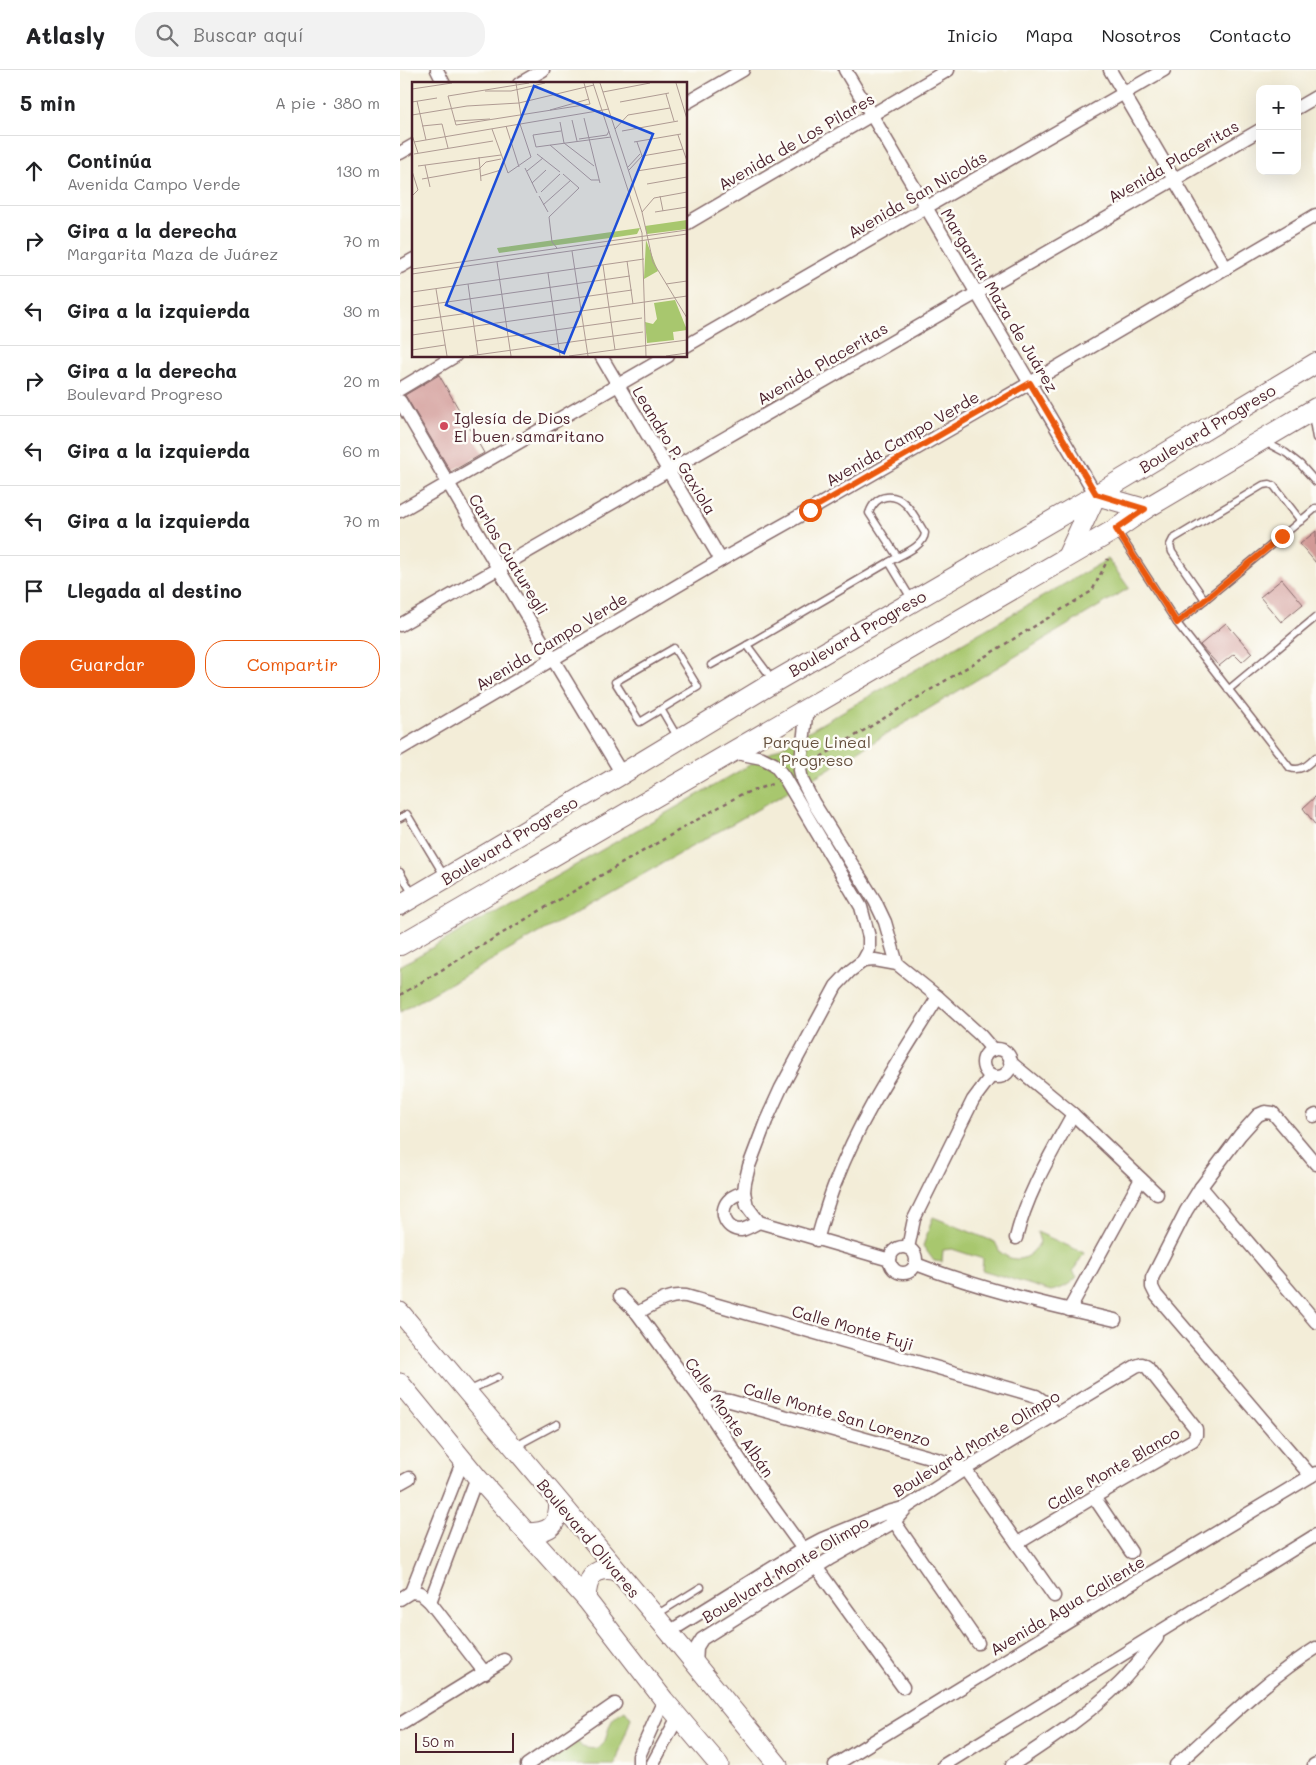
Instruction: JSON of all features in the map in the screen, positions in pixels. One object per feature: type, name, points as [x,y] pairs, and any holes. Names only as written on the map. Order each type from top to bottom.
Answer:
[{"type":"main road","name":"Boulevard Progreso","points":[[407,901],[774,682],[1316,363]]},
{"type":"main road","points":[[400,945],[1068,555],[1116,529],[1145,509],[1314,410]]},
{"type":"main road","points":[[1068,555],[1096,494],[1145,509]]},
{"type":"street","points":[[436,70],[443,82]]},
{"type":"street","points":[[522,82],[543,70]]},
{"type":"street","points":[[688,101],[743,70]]},
{"type":"street","name":"Margarita Maza de Juárez","points":[[845,70],[1096,494]]},
{"type":"street","name":"Avenida de Los Pilares","points":[[688,223],[948,70]]},
{"type":"street","points":[[1110,70],[1226,268]]},
{"type":"street","name":"Avenida San Nicolás","points":[[688,345],[1164,70]]},
{"type":"street","points":[[1301,106],[1316,98]]},
{"type":"street","name":"Avenida Placeritas","points":[[400,625],[1256,132]]},
{"type":"street","points":[[400,153],[412,146]]},
{"type":"street","name":"Avenida Campo Verde","points":[[400,749],[552,658],[1030,383],[1316,215]]},
{"type":"street","points":[[400,267],[412,260]]},
{"type":"street","points":[[400,388],[452,358]]},
{"type":"street","name":"Leandro P. Gaxiola","points":[[602,358],[721,560]]},
{"type":"street","points":[[400,511],[665,358]]},
{"type":"street","name":"Carlos Cuaturegli","points":[[400,401],[622,774]]},
{"type":"street","points":[[808,707],[801,775],[811,809],[861,907],[869,937],[869,950],[863,962]]},
{"type":"street","points":[[732,752],[762,758],[774,764],[811,809],[875,901],[885,922],[897,964]]},
{"type":"street","points":[[861,907],[875,901]]},
{"type":"street","points":[[890,1260],[759,1222],[747,1206],[744,1192],[748,1166],[766,1121],[786,1080],[836,986],[850,971],[863,962],[875,960],[897,964],[938,997],[980,1035],[993,1050]]},
{"type":"street","points":[[817,1240],[835,1182],[851,1145],[874,1101],[938,997]]},
{"type":"street","points":[[993,1050],[1002,1051],[1009,1057],[1010,1062],[1010,1066],[1005,1074],[996,1077],[991,1076],[984,1069],[983,1060],[988,1052],[993,1050]]},
{"type":"street","points":[[1010,1062],[1073,1114],[1158,1194]]},
{"type":"street","points":[[908,1248],[914,1220],[973,1100],[991,1076]]},
{"type":"street","points":[[1313,1475],[1156,1295],[1152,1287],[1152,1278],[1186,1211],[1201,1187],[1240,1135],[1258,1115],[1265,1112],[1273,1113],[1316,1164]]},
{"type":"street","points":[[1016,1238],[1021,1216],[1033,1186],[1073,1114]]},
{"type":"street","points":[[1069,1310],[1141,1179]]},
{"type":"street","points":[[1201,1187],[1316,1322]]},
{"type":"street","points":[[744,1192],[730,1198],[725,1205],[723,1211],[726,1222],[738,1230],[746,1229],[759,1222]]},
{"type":"street","points":[[908,1248],[916,1256],[916,1264],[907,1273],[899,1273],[893,1268],[890,1260],[896,1250],[908,1248]]},
{"type":"street","points":[[916,1264],[946,1276],[1026,1300],[1115,1320]]},
{"type":"street","name":"Calle Monte Fuji","points":[[637,1314],[666,1298],[676,1295],[686,1296],[1036,1396],[1046,1403],[1055,1414]]},
{"type":"street","name":"Calle Monte Albán","points":[[620,1296],[637,1314],[700,1400],[756,1484],[903,1687]]},
{"type":"street","name":"Boulevard Olivares","points":[[400,1312],[669,1632],[778,1765]]},
{"type":"street","name":"Boulevard Monte Olimpo","points":[[669,1632],[811,1558],[822,1539],[891,1517],[965,1468],[1142,1364]]},
{"type":"street","name":"Calle Monte Blanco","points":[[1018,1543],[1193,1440],[1196,1435],[1196,1429],[1147,1367],[1142,1364]]},
{"type":"street","points":[[400,1383],[477,1477],[586,1598],[664,1700],[719,1765]]},
{"type":"street","name":"Calle Monte San Lorenzo","points":[[700,1400],[708,1398],[730,1401],[965,1468]]},
{"type":"street","points":[[415,1597],[463,1460]]},
{"type":"street","points":[[965,1468],[1054,1596]]},
{"type":"street","name":"Avenida Agua Caliente","points":[[835,1765],[1313,1475]]},
{"type":"street","points":[[415,1597],[477,1477]]},
{"type":"street","points":[[1094,1497],[1131,1552]]},
{"type":"street","points":[[527,1533],[548,1530],[555,1523],[558,1516],[559,1502]]},
{"type":"street","points":[[891,1517],[978,1642]]},
{"type":"street","name":"Bouelvard Monte Olimpo","points":[[696,1667],[697,1647],[702,1639],[811,1558],[891,1517]]},
{"type":"street","points":[[944,1765],[1316,1535]]},
{"type":"street","points":[[586,1598],[586,1586],[594,1574],[602,1569],[617,1571]]},
{"type":"street","points":[[415,1597],[485,1673]]},
{"type":"street","points":[[1012,1765],[1065,1730],[1100,1702],[1133,1669],[1163,1630]]},
{"type":"street","points":[[1176,1765],[1265,1685],[1316,1648]]},
{"type":"street","points":[[400,1724],[504,1660]]},
{"type":"street","points":[[639,1765],[639,1756],[664,1700]]},
{"type":"street","points":[[529,1765],[615,1704]]},
{"type":"street","points":[[652,1765],[678,1717]]},
{"type":"lane","points":[[1314,410],[1316,438]]},
{"type":"lane","points":[[1262,441],[1286,453],[1316,482]]},
{"type":"lane","points":[[1205,600],[1172,552],[1170,545],[1173,539],[1264,485],[1270,484],[1274,486],[1301,521]]},
{"type":"lane","points":[[710,665],[919,544],[924,538],[925,532],[904,502],[894,496],[882,497],[873,504],[869,513],[897,556]]},
{"type":"lane","points":[[1177,623],[1316,508]]},
{"type":"lane","points":[[1116,529],[1177,623],[1290,768],[1296,770],[1303,768],[1316,757]]},
{"type":"lane","points":[[889,562],[913,601]]},
{"type":"lane","points":[[1228,690],[1316,617]]},
{"type":"lane","points":[[747,645],[774,682]]},
{"type":"lane","points":[[674,648],[698,687],[661,709],[640,722],[616,682],[674,648]]},
{"type":"lane","points":[[661,709],[679,739]]},
{"type":"lane","points":[[400,818],[407,814],[446,878]]},
{"type":"lane","points":[[400,872],[407,901]]},
{"type":"lane","points":[[467,1392],[498,1376]]},
{"type":"lane","points":[[513,1447],[557,1424]]},
{"type":"lane","points":[[655,1616],[701,1587]]},
{"type":"path","points":[[801,775],[1092,590],[1108,560]]},
{"type":"path","points":[[400,995],[536,913],[740,795],[770,785],[787,782]]},
{"type":"green space","name":"Parque Lineal Progreso","points":[[1108,559],[1129,588],[827,770],[400,1012],[400,966]]},
{"type":"green space","points":[[933,1217],[995,1242],[1000,1252],[1017,1259],[1027,1256],[1036,1248],[1040,1242],[1037,1232],[1084,1253],[1073,1271],[1077,1277],[1065,1286],[1051,1291],[982,1270],[983,1259],[952,1249],[943,1250],[942,1262],[934,1261],[923,1246]]},
{"type":"green space","points":[[625,1710],[631,1718],[615,1765],[537,1765],[577,1741],[582,1747],[598,1748],[605,1740],[611,1722]]},
{"type":"building","name":"Iglesía de Dios El buen samaritano","points":[[439,375],[484,453],[451,472],[405,395]]},
{"type":"building","points":[[1316,531],[1316,563],[1300,544]]},
{"type":"building","points":[[1282,579],[1303,604],[1281,622],[1260,597]]},
{"type":"building","points":[[1226,623],[1252,653],[1242,662],[1234,654],[1219,666],[1200,645]]},
{"type":"building","points":[[1316,796],[1316,826],[1303,808]]},
{"type":"place","name":"Iglesía de Dios El buen samaritano","points":[[444,426]]},
{"type":"route","points":[[810,510],[1030,383],[1096,494],[1145,509],[1116,529],[1177,623],[1282,536]]}]
